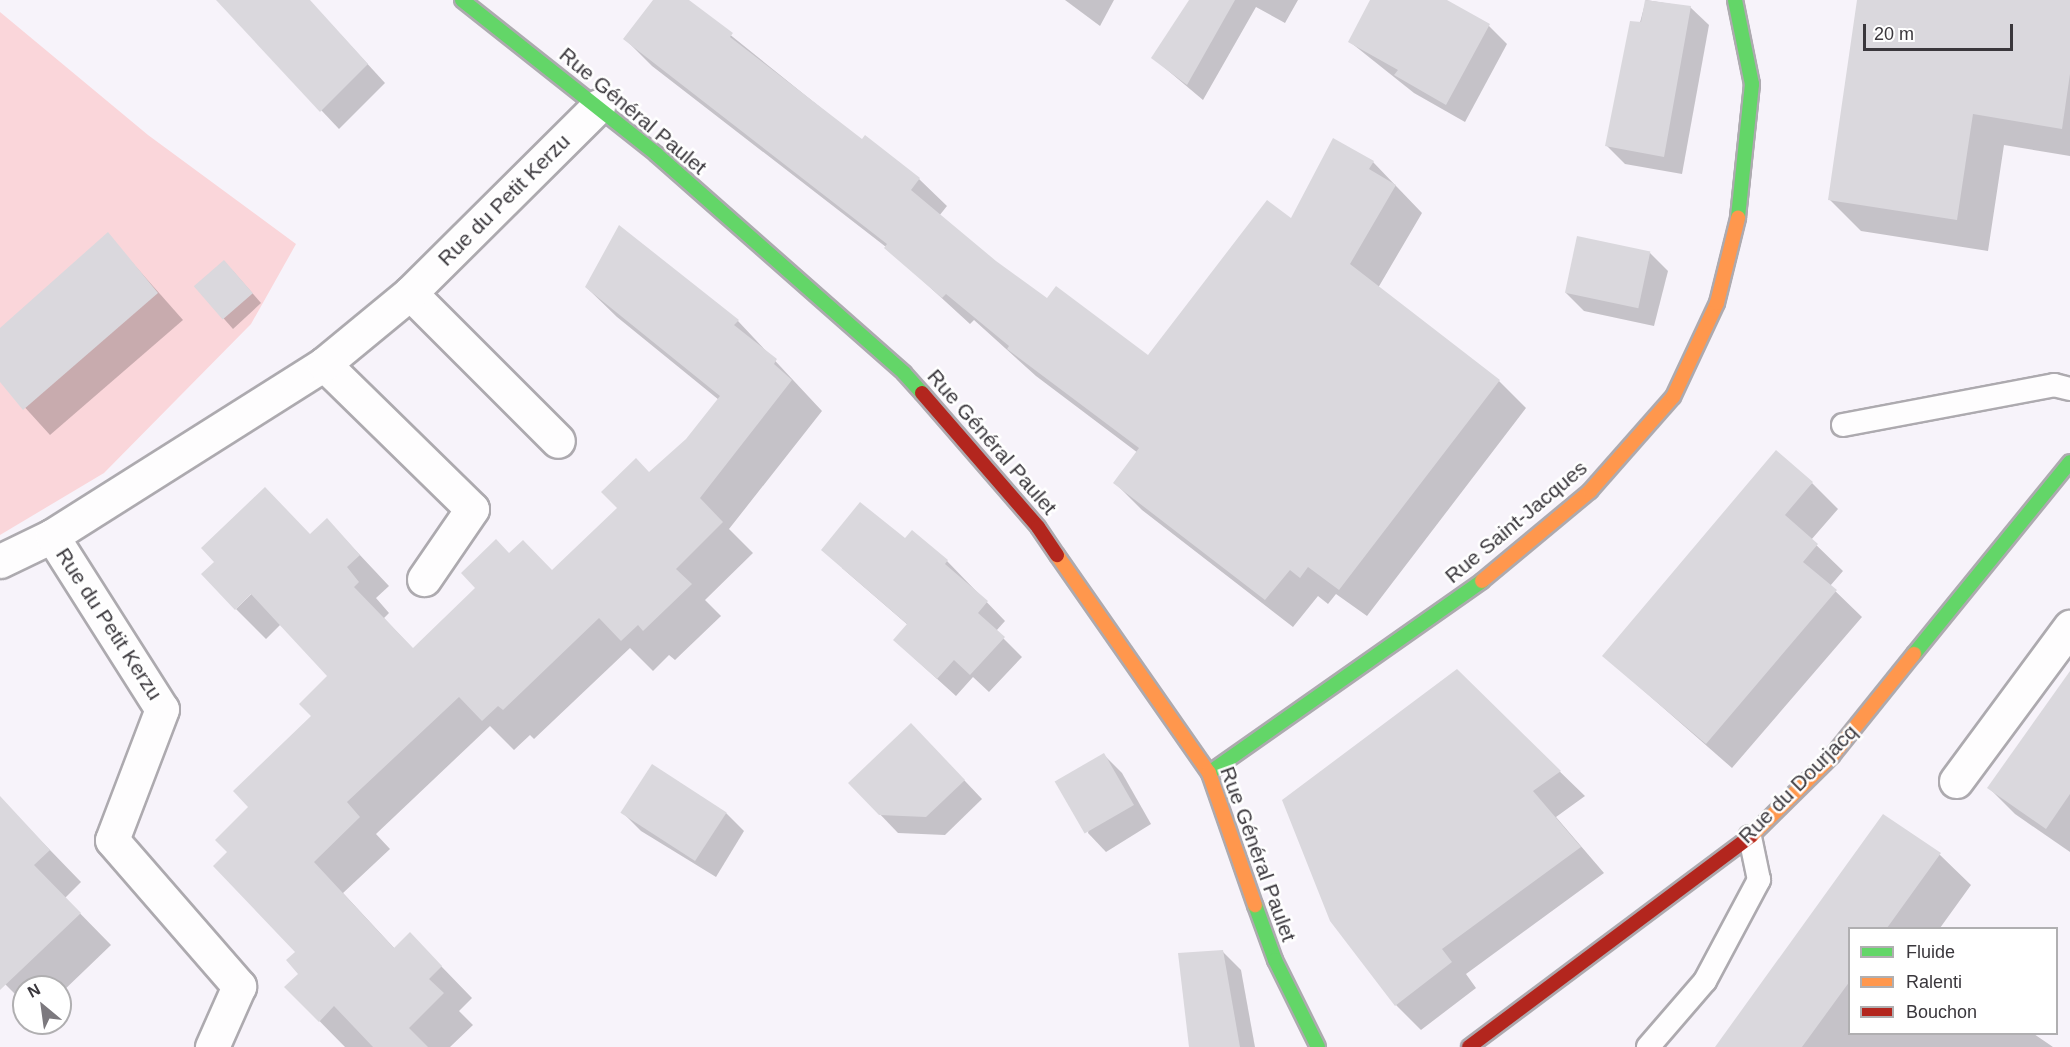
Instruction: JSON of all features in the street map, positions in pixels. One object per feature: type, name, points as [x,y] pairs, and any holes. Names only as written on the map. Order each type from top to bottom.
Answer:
[{"type":"street","name":"Rue Général Paulet","points":[[462,0],[598,106],[904,373],[1038,527],[1209,772],[1275,960],[1318,1047]]},
{"type":"street","name":"Rue Saint-Jacques","points":[[1209,772],[1260,740],[1491,575],[1590,491],[1673,397],[1717,303],[1738,219],[1752,84],[1735,0]]},
{"type":"street","name":"Rue du Petit Kerzu","points":[[0,561],[52,536],[324,364],[410,293],[598,106]]},
{"type":"street","points":[[410,293],[558,441]]},
{"type":"street","points":[[324,364],[472,509],[424,579]]},
{"type":"street","name":"Rue du Dourjacq","points":[[1469,1047],[1750,837],[1832,756],[2070,462]]},
{"type":"street","name":"Rue du Petit Kerzu","points":[[52,536],[162,709],[112,840],[239,986],[212,1047]]},
{"type":"street","points":[[1956,781],[2070,627]]},
{"type":"lane","points":[[1843,425],[2054,385],[2070,389]]},
{"type":"lane","points":[[1648,1047],[1705,981],[1759,880],[1750,837]]},
{"type":"shaded area","points":[[0,12],[148,135],[296,244],[251,324],[104,473],[0,535]]},
{"type":"building","points":[[216,0],[310,0],[368,64],[320,112]]},
{"type":"building","points":[[653,0],[689,0],[733,33],[730,37],[862,139],[865,135],[920,178],[911,190],[996,261],[1047,298],[1056,286],[1148,355],[1267,200],[1291,218],[1333,138],[1374,161],[1369,169],[1396,185],[1350,264],[1500,380],[1339,590],[1308,567],[1300,578],[1290,570],[1265,600],[1113,483],[1139,448],[1007,349],[1009,346],[946,294],[942,298],[884,248],[887,244],[623,39]]},
{"type":"building","points":[[1189,0],[1235,0],[1187,85],[1151,58]]},
{"type":"building","points":[[1370,0],[1447,0],[1490,24],[1446,105],[1394,75],[1398,70],[1348,42]]},
{"type":"building","points":[[1645,0],[1691,6],[1664,157],[1605,146],[1630,21],[1641,22]]},
{"type":"building","points":[[1857,0],[2070,0],[2070,74],[2062,129],[1973,114],[1957,220],[1828,200]]},
{"type":"building","points":[[619,225],[739,320],[734,325],[777,359],[774,364],[792,380],[700,498],[723,522],[676,569],[692,584],[643,631],[638,625],[621,641],[599,618],[503,710],[498,706],[482,721],[459,697],[347,802],[360,817],[314,862],[394,948],[410,932],[442,966],[429,979],[444,993],[409,1028],[428,1047],[373,1047],[334,1006],[319,1022],[284,987],[298,974],[286,960],[295,952],[213,866],[227,852],[215,840],[248,807],[233,791],[311,716],[299,704],[327,676],[251,594],[235,610],[201,574],[214,562],[201,548],[265,487],[310,534],[327,518],[360,555],[347,567],[359,582],[354,587],[413,648],[475,588],[461,573],[496,539],[509,553],[523,540],[552,570],[617,508],[601,492],[636,458],[649,472],[686,439],[720,396],[585,287]]},
{"type":"building","points":[[108,232],[158,293],[23,410],[0,382],[0,328]]},
{"type":"building","points":[[1577,236],[1650,252],[1638,308],[1565,293]]},
{"type":"building","points":[[224,260],[253,293],[223,319],[194,286]]},
{"type":"building","points":[[1776,450],[1813,482],[1785,515],[1818,544],[1803,562],[1837,590],[1706,744],[1602,656]]},
{"type":"building","points":[[860,502],[905,538],[912,530],[948,560],[945,564],[988,601],[978,613],[1005,637],[970,675],[954,660],[937,679],[893,640],[907,624],[821,550]]},
{"type":"building","points":[[1457,669],[1561,771],[1533,791],[1581,847],[1442,949],[1452,962],[1395,1006],[1330,921],[1282,800]]},
{"type":"building","points":[[2070,671],[2070,794],[2046,829],[1987,788]]},
{"type":"building","points":[[911,723],[965,780],[926,817],[879,815],[848,783]]},
{"type":"building","points":[[1104,753],[1134,805],[1085,833],[1055,782]]},
{"type":"building","points":[[652,764],[727,812],[695,861],[620,813]]},
{"type":"building","points":[[0,796],[50,850],[34,865],[81,913],[16,975],[12,975],[12,979],[0,990]]},
{"type":"building","points":[[1883,814],[1941,853],[1888,927],[1848,927],[1848,984],[1802,1047],[1715,1047]]},
{"type":"building","points":[[1223,950],[1240,1047],[1189,1047],[1178,953]]},
{"type":"traffic: fast","points":[[462,0],[656,154],[904,373],[922,393]]},
{"type":"traffic: fast","points":[[1735,0],[1752,84],[1738,218]]},
{"type":"traffic: fast","points":[[1914,654],[2070,462]]},
{"type":"traffic: fast","points":[[1209,773],[1482,581]]},
{"type":"traffic: fast","points":[[1255,905],[1275,960],[1318,1047]]},
{"type":"traffic: slow","points":[[1482,581],[1590,491],[1673,397],[1717,303],[1738,218]]},
{"type":"traffic: slow","points":[[1057,555],[1209,773],[1255,905]]},
{"type":"traffic: slow","points":[[1751,836],[1832,756],[1914,654]]},
{"type":"traffic: jam","points":[[922,393],[1038,527],[1057,555]]},
{"type":"traffic: jam","points":[[1469,1047],[1751,836]]}]
